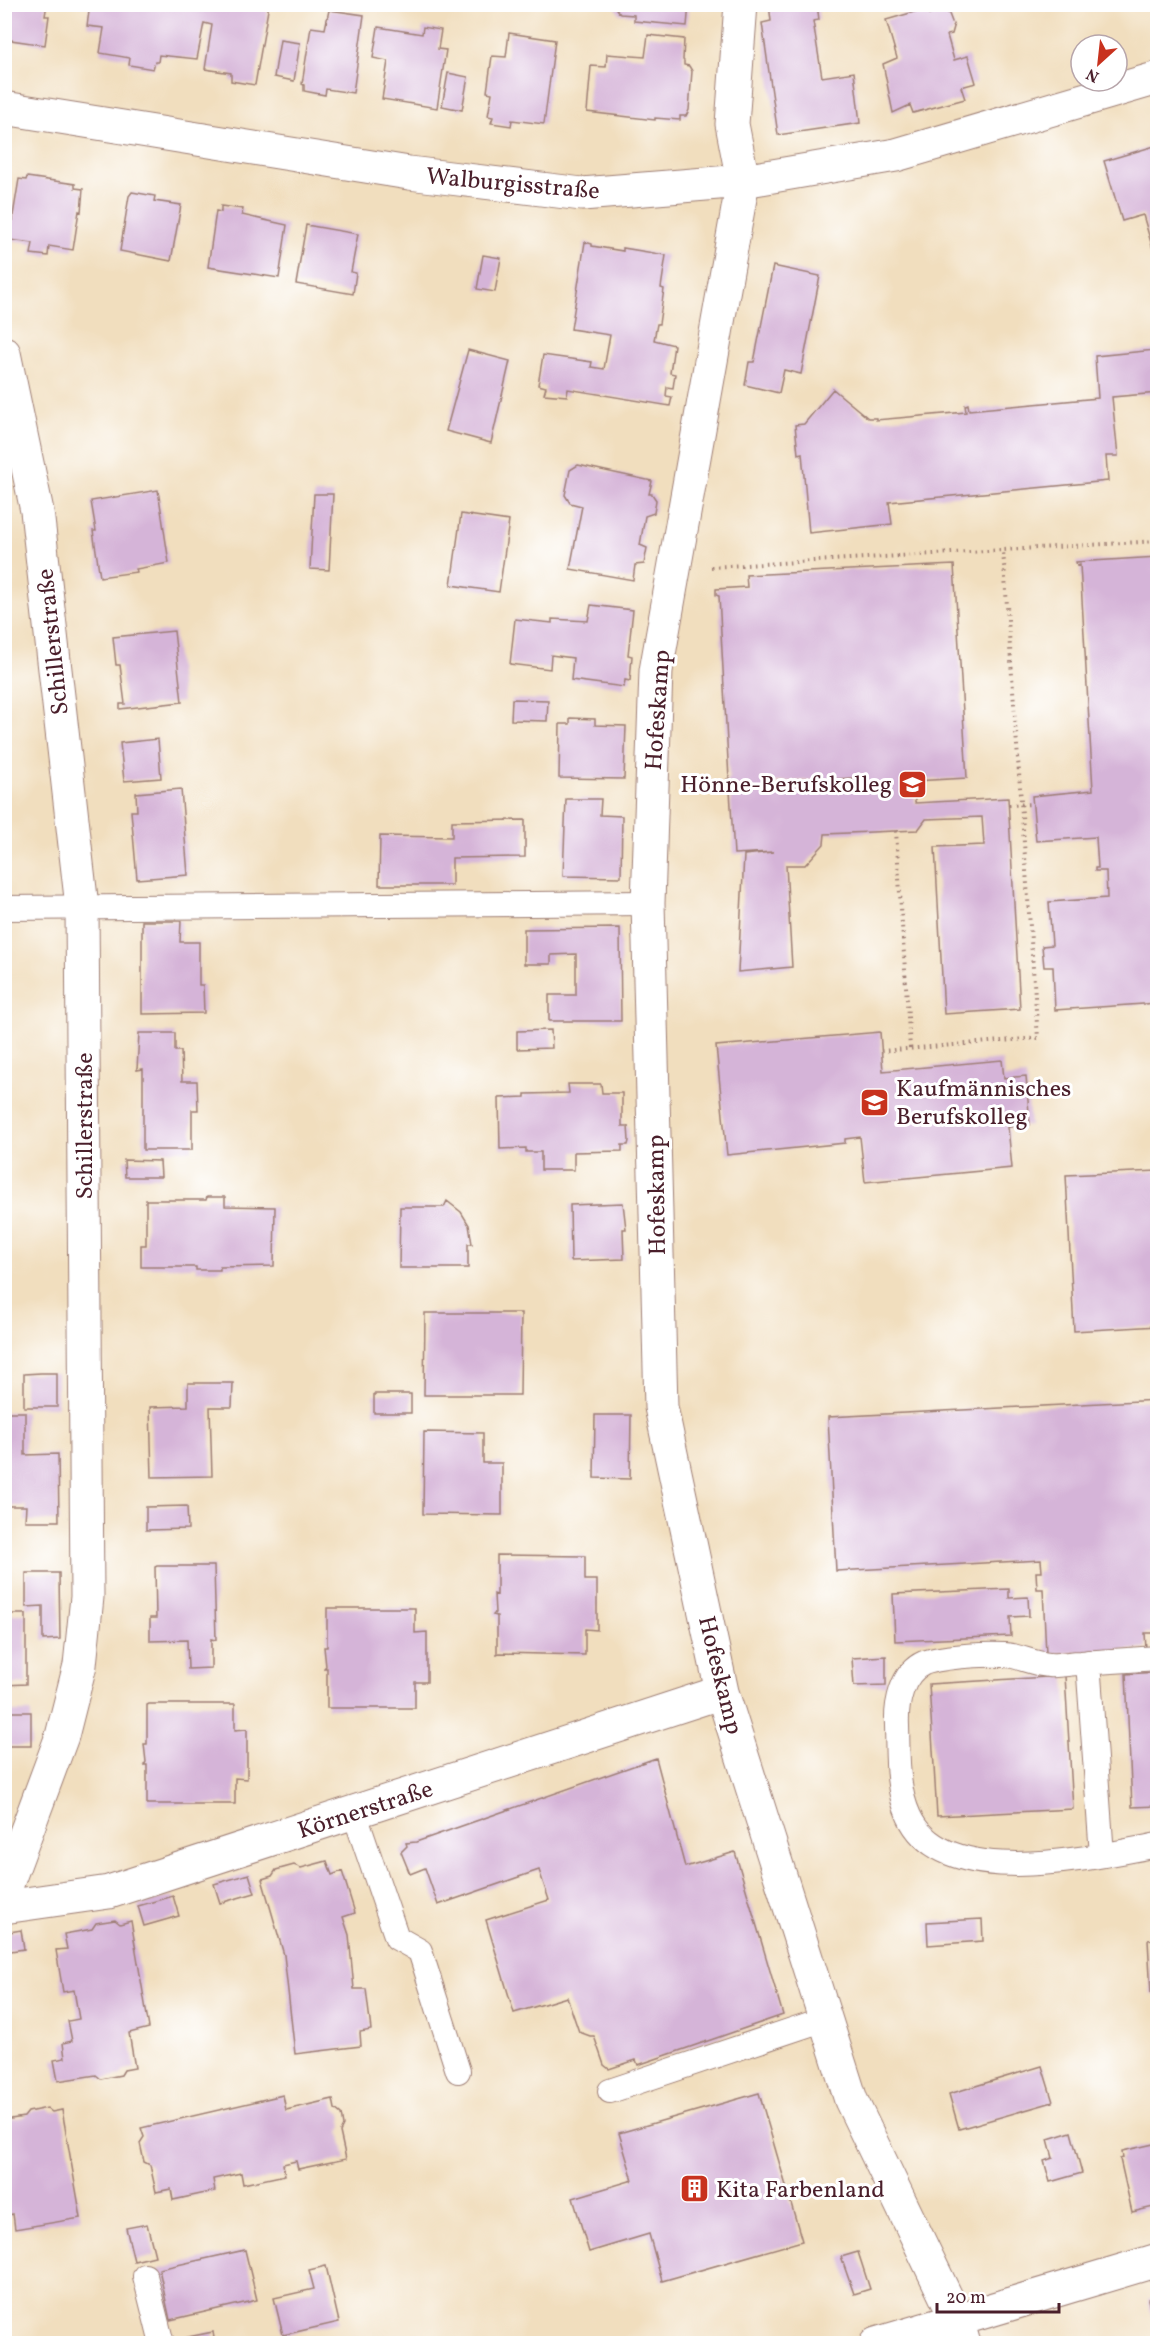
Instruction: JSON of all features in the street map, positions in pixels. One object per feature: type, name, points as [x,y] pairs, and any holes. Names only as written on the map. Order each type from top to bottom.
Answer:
[{"type":"street","name":"Hofeskamp","points":[[741,4],[732,124],[743,181],[656,671],[648,903],[661,1407],[722,1692],[851,2100],[961,2332]]},
{"type":"street","name":"Walburgisstraße","points":[[4,108],[409,173],[582,194],[743,181],[896,155],[1158,78]]},
{"type":"street","name":"Schillerstraße","points":[[4,353],[38,511],[82,907],[87,1597],[80,1665],[62,1736],[4,1892]]},
{"type":"street","name":"Körnerstraße","points":[[4,1906],[109,1892],[722,1692]]},
{"type":"street","points":[[876,2343],[961,2332],[1158,2260]]},
{"type":"lane","points":[[4,908],[648,903]]},
{"type":"lane","points":[[1158,1658],[1049,1665],[1011,1656],[942,1657],[922,1664],[911,1674],[901,1691],[896,1714],[900,1792],[909,1817],[920,1833],[944,1850],[971,1861],[1068,1862],[1158,1845]]},
{"type":"lane","points":[[1088,1662],[1102,1855]]},
{"type":"lane","points":[[354,1812],[397,1938],[420,1951],[459,2071]]},
{"type":"lane","points":[[610,2091],[825,2019]]},
{"type":"lane","points":[[145,2276],[162,2343]]},
{"type":"path","points":[[675,569],[1158,541]]},
{"type":"path","points":[[881,1051],[1038,1038],[1003,550]]},
{"type":"path","points":[[1008,805],[1032,804]]},
{"type":"path","points":[[896,831],[910,1048]]},
{"type":"building","points":[[4,4],[47,4],[45,16],[49,16],[45,45],[4,39]]},
{"type":"building","points":[[90,4],[132,4],[150,7],[151,4],[269,4],[255,85],[231,81],[231,73],[205,69],[212,25],[204,23],[197,59],[159,55],[158,62],[155,62],[153,69],[129,65],[130,58],[100,53],[104,28],[87,26]]},
{"type":"building","points":[[616,4],[689,4],[687,26],[634,21],[634,15],[620,14],[616,9]]},
{"type":"building","points":[[769,4],[817,4],[819,20],[813,21],[822,77],[854,72],[860,123],[778,135],[762,23],[771,21]]},
{"type":"building","points":[[928,8],[929,14],[943,9],[949,14],[954,27],[952,34],[947,35],[954,60],[968,56],[976,83],[961,87],[965,99],[913,113],[910,105],[893,113],[883,64],[897,58],[886,20]]},
{"type":"building","points":[[329,10],[364,15],[353,93],[326,89],[325,95],[304,91],[302,84],[311,27],[325,29]]},
{"type":"building","points":[[378,27],[422,34],[423,27],[441,30],[438,49],[446,50],[437,108],[382,99],[388,61],[373,58]]},
{"type":"building","points":[[509,33],[555,40],[544,124],[512,120],[511,126],[491,123],[493,117],[488,116],[492,93],[487,92],[492,56],[506,57]]},
{"type":"building","points":[[648,35],[684,39],[684,65],[689,66],[692,71],[689,110],[686,116],[680,116],[680,120],[655,118],[655,120],[587,112],[591,66],[606,67],[607,54],[645,57]]},
{"type":"building","points":[[280,40],[300,43],[294,81],[274,77]]},
{"type":"building","points":[[448,73],[468,77],[462,110],[442,106]]},
{"type":"building","points":[[1158,145],[1158,251],[1154,253],[1143,215],[1122,221],[1104,161]]},
{"type":"building","points":[[27,177],[75,184],[75,188],[83,189],[73,250],[49,246],[48,256],[31,254],[33,243],[9,240],[19,179],[26,180]]},
{"type":"building","points":[[132,192],[155,196],[154,201],[181,205],[171,261],[120,251],[129,196]]},
{"type":"building","points":[[221,206],[243,209],[242,215],[287,225],[279,278],[208,267],[216,211],[221,212]]},
{"type":"building","points":[[306,225],[358,234],[351,272],[356,273],[353,294],[296,284]]},
{"type":"building","points":[[585,242],[592,246],[623,251],[623,248],[666,255],[661,288],[664,289],[659,324],[657,324],[654,340],[674,345],[670,373],[675,374],[673,388],[667,387],[666,396],[672,397],[670,406],[568,389],[567,396],[544,394],[546,387],[538,385],[543,355],[592,362],[591,367],[604,369],[610,335],[571,329]]},
{"type":"building","points":[[483,255],[501,258],[495,292],[477,289]]},
{"type":"building","points":[[773,266],[820,276],[801,374],[784,370],[779,393],[745,385],[749,362],[754,362]]},
{"type":"building","points":[[468,350],[510,361],[491,443],[446,431]]},
{"type":"building","points":[[1155,350],[1158,393],[1112,397],[1118,456],[1106,456],[1108,481],[889,502],[892,524],[809,533],[802,453],[798,454],[795,425],[804,424],[833,389],[868,418],[876,418],[876,420],[966,412],[965,405],[968,404],[969,410],[1098,398],[1095,356]]},
{"type":"building","points":[[578,465],[652,481],[649,494],[652,494],[656,500],[654,513],[645,516],[640,545],[647,548],[644,564],[635,565],[633,580],[570,569],[582,506],[570,503],[565,495],[570,470]]},
{"type":"building","points":[[158,490],[169,563],[136,569],[137,572],[100,577],[91,501]]},
{"type":"building","points":[[314,494],[333,494],[329,570],[310,569]]},
{"type":"building","points":[[461,514],[509,521],[499,592],[451,585]]},
{"type":"building","points":[[1158,557],[1158,1003],[1055,1010],[1053,967],[1044,967],[1042,946],[1052,945],[1049,902],[1107,898],[1106,871],[1095,871],[1095,868],[1098,868],[1096,837],[1036,841],[1032,796],[1093,790],[1080,565],[1077,566],[1076,562]]},
{"type":"building","points":[[954,565],[967,778],[914,781],[915,803],[1008,798],[1020,1009],[944,1014],[935,847],[984,845],[982,817],[926,819],[918,830],[825,834],[824,844],[805,865],[786,865],[792,967],[738,972],[744,855],[773,852],[734,854],[730,791],[727,791],[727,779],[729,779],[719,596],[716,595],[716,589],[747,587],[746,575]],"holes":[[[853,778],[854,784],[768,786],[768,783]]]},
{"type":"building","points":[[591,605],[633,610],[628,655],[632,656],[630,681],[625,680],[624,687],[571,680],[573,658],[551,655],[550,669],[510,664],[515,619],[552,623],[552,619],[588,621]]},
{"type":"building","points":[[174,631],[182,702],[120,709],[120,704],[125,704],[120,665],[116,665],[113,637]]},
{"type":"building","points":[[512,699],[548,700],[547,721],[511,720]]},
{"type":"building","points":[[570,718],[595,719],[595,725],[626,726],[624,779],[559,778],[560,724],[570,724]]},
{"type":"building","points":[[158,739],[161,778],[124,781],[120,743]]},
{"type":"building","points":[[181,789],[188,875],[137,879],[131,811],[137,811],[136,793]]},
{"type":"building","points":[[566,799],[601,799],[600,815],[622,816],[621,877],[563,876]]},
{"type":"building","points":[[525,820],[525,857],[452,858],[452,885],[379,885],[380,836],[452,837],[452,821]]},
{"type":"building","points":[[142,921],[181,921],[180,942],[199,942],[199,985],[203,985],[204,1013],[142,1014]]},
{"type":"building","points":[[620,928],[621,1021],[549,1021],[549,995],[576,995],[576,954],[551,955],[551,964],[524,964],[524,929]]},
{"type":"building","points":[[551,1030],[552,1048],[517,1049],[517,1031]]},
{"type":"building","name":"Kaufmännisches Berufskolleg","points":[[880,1032],[883,1071],[1002,1060],[1004,1078],[1026,1076],[1030,1125],[1008,1127],[1012,1168],[865,1182],[860,1137],[845,1139],[845,1143],[727,1155],[716,1046]]},
{"type":"building","points":[[139,1033],[175,1033],[175,1051],[181,1051],[182,1081],[197,1081],[198,1110],[192,1110],[192,1150],[143,1150],[143,1069],[137,1070]]},
{"type":"building","points":[[568,1084],[601,1084],[602,1093],[622,1093],[622,1126],[628,1126],[629,1141],[628,1145],[622,1145],[622,1151],[574,1152],[574,1170],[541,1170],[541,1152],[526,1152],[526,1148],[500,1149],[499,1098],[525,1097],[525,1094],[569,1093]]},
{"type":"building","points":[[124,1160],[160,1161],[161,1177],[125,1177]]},
{"type":"building","points":[[1158,1171],[1158,1326],[1074,1331],[1066,1175]]},
{"type":"building","points":[[207,1197],[225,1197],[225,1206],[275,1207],[274,1266],[220,1267],[220,1270],[196,1270],[196,1267],[141,1267],[141,1245],[146,1245],[146,1200],[206,1200]]},
{"type":"building","points":[[447,1201],[461,1212],[469,1225],[472,1244],[468,1244],[468,1268],[399,1268],[400,1207],[444,1207]]},
{"type":"building","points":[[623,1203],[626,1229],[623,1229],[624,1259],[571,1261],[570,1205]]},
{"type":"building","points":[[425,1313],[521,1313],[520,1395],[424,1395]]},
{"type":"building","points":[[57,1373],[57,1407],[24,1407],[24,1374]]},
{"type":"building","points":[[188,1383],[233,1383],[232,1407],[210,1407],[212,1476],[152,1477],[150,1407],[188,1406]]},
{"type":"building","points":[[374,1394],[411,1394],[411,1413],[374,1413]]},
{"type":"building","points":[[1158,1400],[1158,1552],[1153,1552],[1156,1633],[1145,1633],[1146,1649],[1046,1654],[1043,1589],[1037,1589],[1036,1572],[1042,1572],[1041,1560],[836,1571],[828,1417]]},
{"type":"building","points":[[4,1412],[25,1412],[25,1455],[58,1454],[59,1521],[25,1521],[26,1506],[4,1506]]},
{"type":"building","points":[[595,1415],[631,1415],[630,1479],[594,1478]]},
{"type":"building","points":[[424,1432],[483,1433],[483,1463],[502,1463],[502,1515],[423,1514]]},
{"type":"building","points":[[187,1506],[188,1529],[146,1530],[146,1507]]},
{"type":"building","points":[[497,1555],[585,1556],[585,1580],[597,1580],[597,1630],[585,1629],[585,1655],[497,1654],[497,1616],[493,1615],[495,1613],[494,1594],[497,1595]]},
{"type":"building","points":[[214,1566],[216,1640],[211,1639],[211,1668],[188,1669],[187,1640],[150,1641],[150,1618],[156,1618],[155,1567]]},
{"type":"building","points":[[26,1573],[59,1573],[60,1639],[43,1640],[43,1606],[26,1607]]},
{"type":"building","points":[[1009,1589],[1009,1598],[1028,1597],[1029,1616],[1010,1617],[1011,1636],[895,1641],[893,1594]]},
{"type":"building","points":[[327,1608],[415,1608],[415,1633],[427,1632],[427,1682],[415,1682],[415,1708],[327,1708],[327,1668],[324,1668],[326,1666],[324,1647],[327,1647]]},
{"type":"building","points":[[4,1614],[26,1614],[26,1684],[4,1685]]},
{"type":"building","points":[[886,1656],[886,1685],[854,1686],[852,1658]]},
{"type":"building","points":[[1158,1672],[1158,1806],[1132,1807],[1126,1674]]},
{"type":"building","points":[[1065,1676],[1073,1809],[937,1816],[929,1684]]},
{"type":"building","points":[[235,1704],[235,1730],[247,1729],[247,1779],[235,1778],[235,1804],[147,1804],[147,1765],[144,1765],[146,1762],[144,1744],[147,1744],[147,1705]]},
{"type":"building","points":[[4,1712],[31,1712],[31,1746],[4,1746]]},
{"type":"building","points":[[656,1758],[685,1867],[735,1852],[783,2015],[638,2065],[636,2060],[609,2069],[604,2065],[594,2036],[579,2032],[567,1997],[514,2013],[486,1920],[549,1900],[539,1870],[438,1905],[425,1868],[410,1874],[401,1852],[407,1846],[406,1843],[416,1842]]},
{"type":"building","points":[[327,1861],[332,1875],[342,1871],[355,1913],[343,1917],[349,1935],[354,1989],[366,1989],[371,2030],[360,2032],[361,2046],[295,2054],[284,1955],[262,1879],[272,1876],[276,1870],[294,1865],[301,1868]]},
{"type":"building","points":[[249,1874],[255,1893],[220,1903],[214,1884]]},
{"type":"building","points":[[173,1896],[179,1916],[144,1926],[138,1906]]},
{"type":"building","points":[[982,1919],[983,1941],[928,1945],[927,1922]]},
{"type":"building","points":[[115,1920],[120,1924],[131,1921],[149,2028],[129,2033],[135,2068],[124,2070],[121,2075],[101,2079],[96,2075],[58,2081],[54,2060],[65,2058],[63,2043],[72,2041],[68,2021],[79,2019],[74,1990],[63,1992],[56,1950],[67,1949],[64,1934],[92,1929],[96,1923]]},
{"type":"building","points":[[21,1930],[24,1949],[4,1952],[4,1933]]},
{"type":"building","points":[[1158,1939],[1158,1993],[1151,1994],[1148,1940]]},
{"type":"building","points":[[1042,2066],[1053,2102],[959,2129],[949,2094]]},
{"type":"building","name":"Kita Farbenland","points":[[759,2093],[802,2241],[662,2281],[649,2234],[589,2252],[573,2198],[633,2180],[619,2133]]},
{"type":"building","points":[[283,2095],[286,2110],[333,2099],[335,2109],[341,2114],[343,2126],[340,2132],[346,2159],[298,2169],[296,2161],[283,2164],[285,2175],[243,2184],[241,2173],[213,2179],[215,2191],[173,2200],[171,2189],[156,2192],[150,2165],[144,2162],[140,2143],[144,2137],[141,2128]]},
{"type":"building","points":[[47,2108],[52,2112],[62,2110],[81,2218],[15,2229],[13,2214],[4,2216],[4,2120],[24,2117],[28,2112]]},
{"type":"building","points":[[1071,2132],[1082,2173],[1050,2182],[1044,2161],[1053,2158],[1048,2139]]},
{"type":"building","points":[[1158,2143],[1158,2206],[1132,2212],[1120,2159],[1123,2158],[1122,2151]]},
{"type":"building","points":[[147,2224],[155,2256],[134,2261],[126,2228]]},
{"type":"building","points":[[245,2250],[257,2300],[170,2320],[159,2269]]},
{"type":"building","points":[[858,2252],[870,2289],[854,2294],[841,2257]]},
{"type":"building","points":[[326,2266],[339,2322],[283,2335],[274,2298],[314,2289],[309,2270]]},
{"type":"building","points":[[1158,2297],[1158,2338],[1157,2339],[1148,2299]]},
{"type":"building","points":[[213,2332],[215,2344],[174,2344],[173,2340]]},
{"type":"place","name":"Hönne-Berufskolleg","points":[[913,784]]},
{"type":"place","name":"Kaufmännisches Berufskolleg","points":[[875,1102]]},
{"type":"place","name":"Kita Farbenland","points":[[695,2189]]}]
